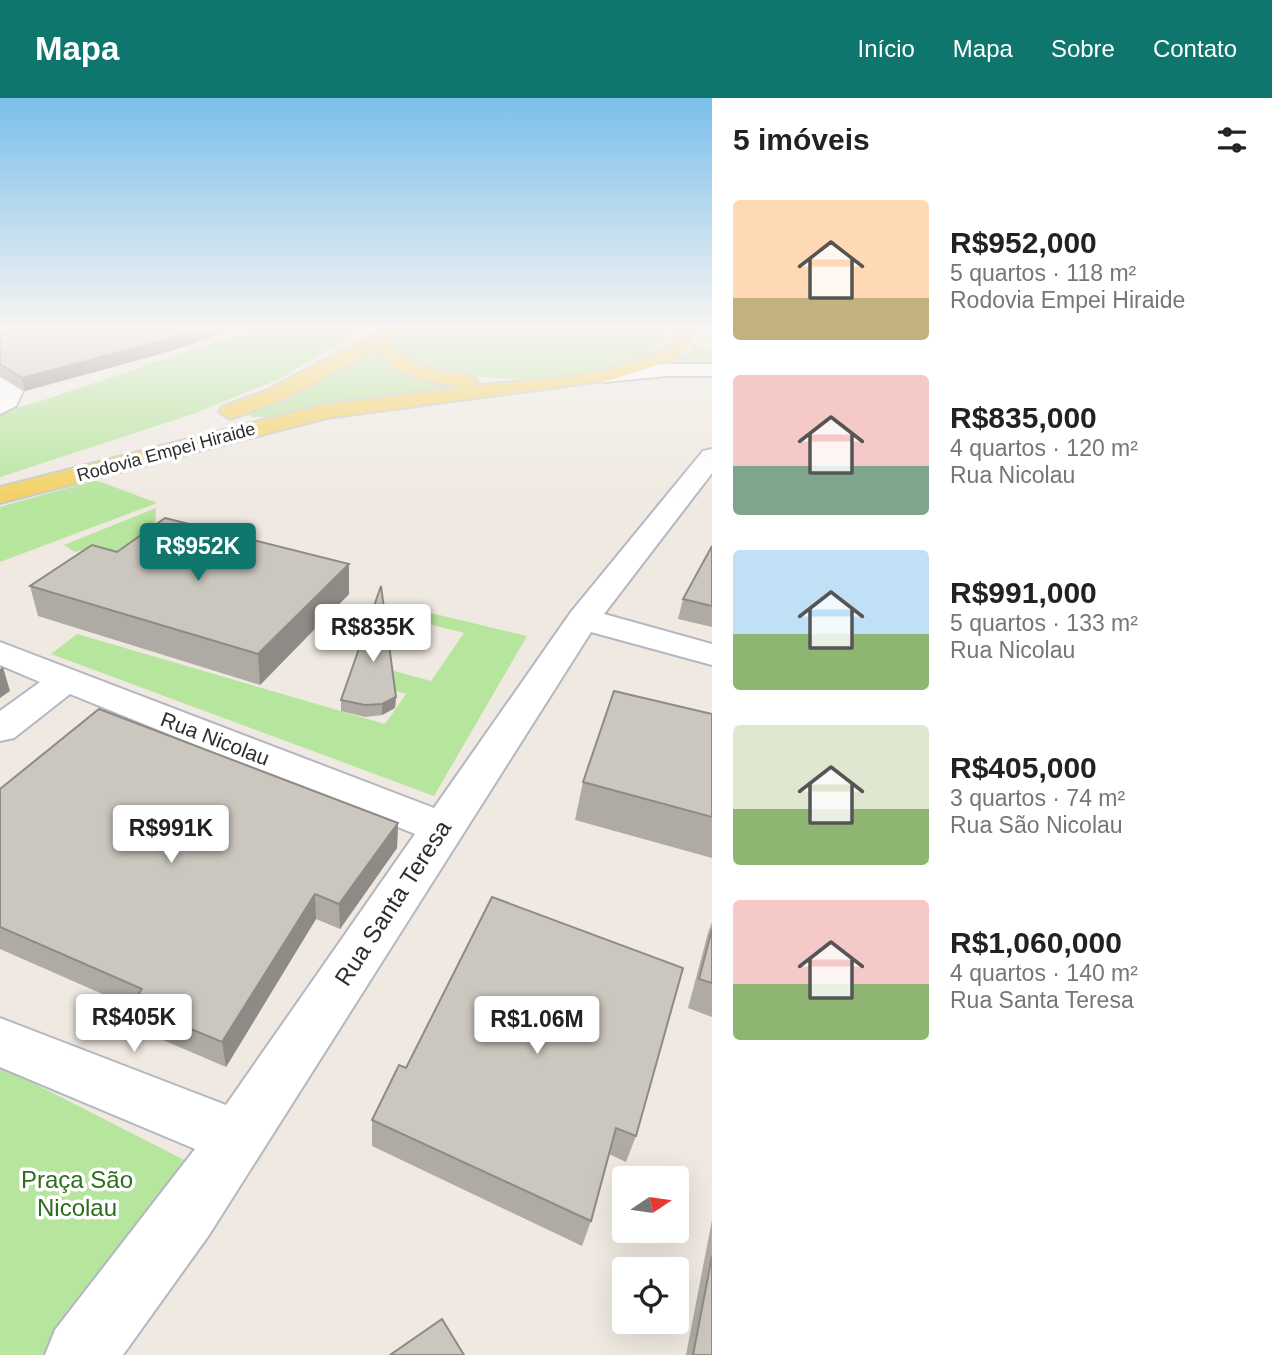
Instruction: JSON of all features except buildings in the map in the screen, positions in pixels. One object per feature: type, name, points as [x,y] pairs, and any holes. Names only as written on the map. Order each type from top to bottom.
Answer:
[{"type":"main road","name":"Rodovia Empei Hiraide","points":[[0,494],[259,402],[289,385]]},
{"type":"main road","name":"Rodovia Empei Hiraide","points":[[0,494],[326,411],[537,385]]},
{"type":"street","name":"Rua Santa Teresa","points":[[80,1355],[187,1213],[239,1138],[583,619],[712,456]]},
{"type":"street","points":[[583,619],[712,655]]},
{"type":"street","name":"Rua Nicolau","points":[[0,652],[442,828]]},
{"type":"street","points":[[0,729],[66,680]]},
{"type":"street","points":[[0,1042],[239,1138]]},
{"type":"green space","points":[[89,385],[265,385],[193,414],[0,477],[0,412]]},
{"type":"green space","points":[[311,385],[451,385],[463,387],[343,402],[266,417],[251,417],[248,412]]},
{"type":"green space","points":[[96,480],[157,503],[0,562],[0,507]]},
{"type":"green space","points":[[156,508],[155,527],[121,572],[105,548],[94,547],[75,552],[64,545]]},
{"type":"green space","points":[[410,608],[527,636],[434,796],[51,654],[77,634],[385,724],[406,694],[353,678],[365,663],[431,681],[464,633],[402,617]]},
{"type":"green space","name":"Praça São Nicolau","points":[[0,1066],[198,1167],[46,1355],[0,1355]]}]
